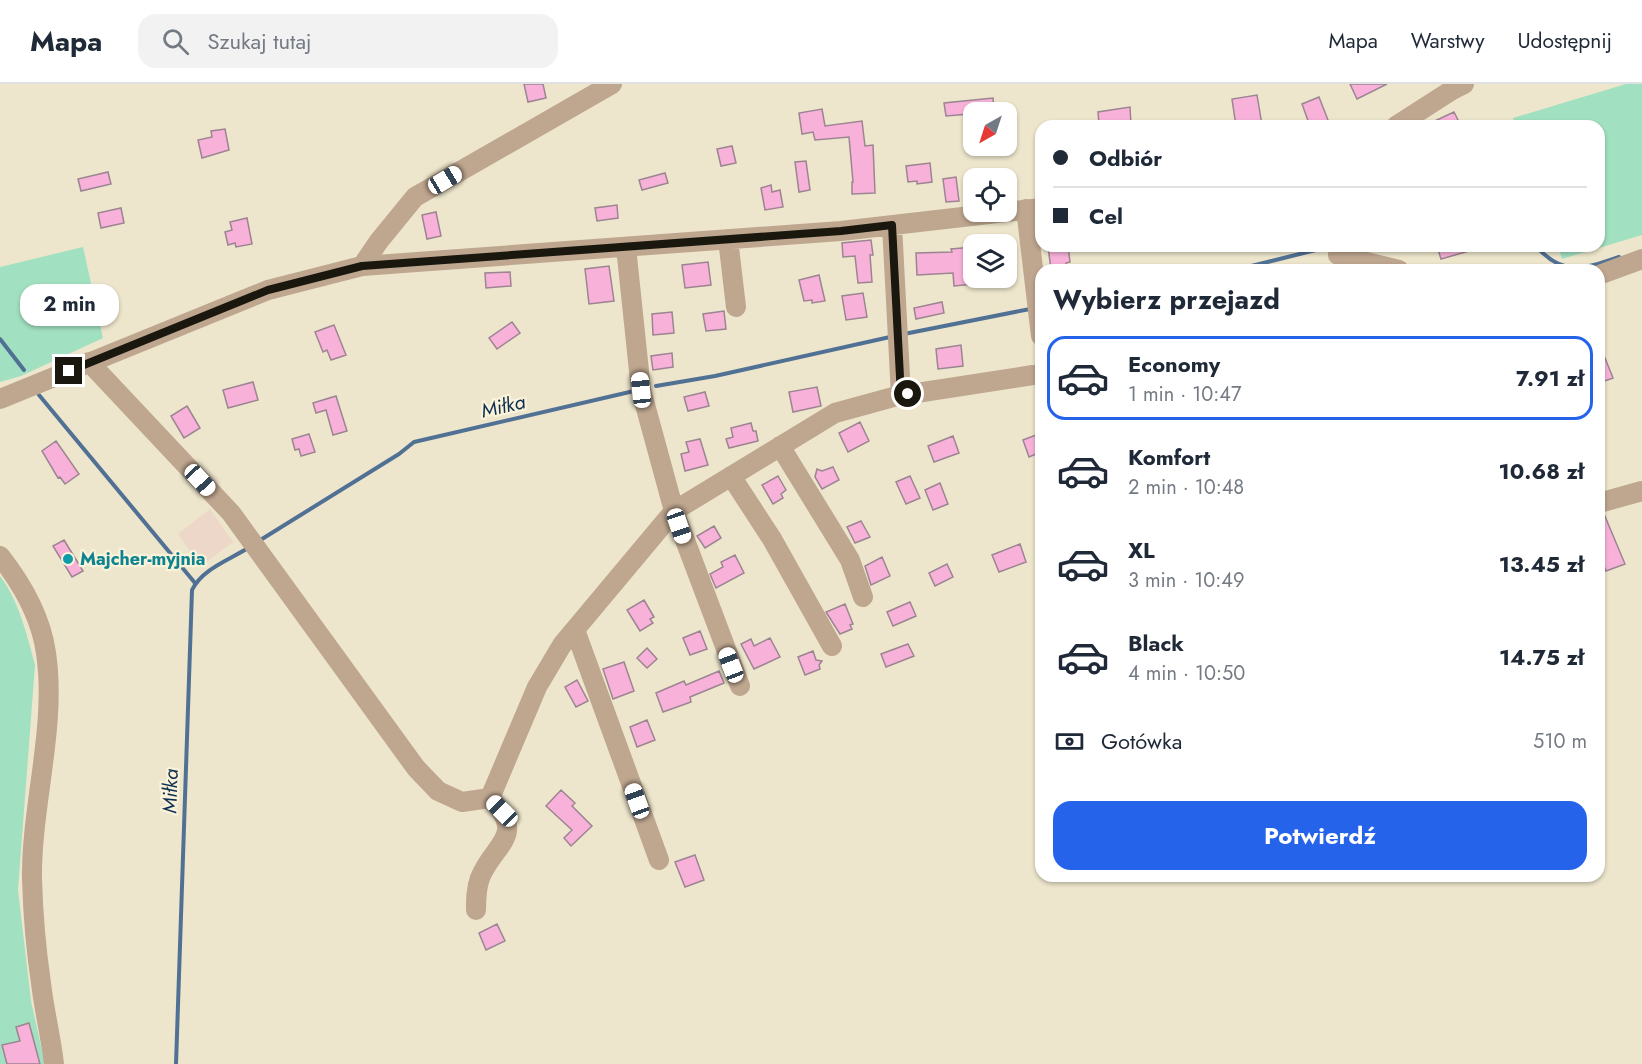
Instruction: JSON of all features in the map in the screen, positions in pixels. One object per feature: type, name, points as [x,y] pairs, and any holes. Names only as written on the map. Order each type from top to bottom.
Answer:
[{"type":"street","points":[[362,266],[379,240],[415,197],[612,84]]},
{"type":"street","points":[[1405,120],[1464,84]]},
{"type":"street","points":[[0,399],[268,290],[362,266],[841,231],[1034,209],[1035,227]]},
{"type":"street","points":[[892,225],[901,396]]},
{"type":"street","points":[[728,239],[736,307]]},
{"type":"street","points":[[626,247],[641,390],[674,511],[740,686]]},
{"type":"street","points":[[1336,257],[1370,264]]},
{"type":"street","points":[[1605,273],[1642,260]]},
{"type":"street","points":[[89,362],[231,513],[416,768],[438,791],[462,802],[490,798]]},
{"type":"street","points":[[490,798],[537,687],[562,645],[674,511],[835,413],[901,396],[1035,375]]},
{"type":"street","points":[[780,446],[849,560],[863,597]]},
{"type":"street","points":[[731,476],[772,539],[832,645]]},
{"type":"street","points":[[1605,501],[1642,490]]},
{"type":"street","points":[[0,556],[29,601],[39,625],[46,651],[50,687],[32,876],[34,934],[54,1064]]},
{"type":"street","points":[[575,630],[659,860]]},
{"type":"street","points":[[476,910],[476,893],[481,876],[503,841],[507,824],[502,811],[490,798]]},
{"type":"shaded area","points":[[210,509],[233,542],[201,566],[178,534]]},
{"type":"green space","points":[[1626,84],[1642,84],[1642,235],[1605,246],[1605,120],[1514,120],[1513,118]]},
{"type":"green space","points":[[83,247],[103,338],[21,376],[0,382],[0,267]]},
{"type":"green space","points":[[1560,252],[1585,252],[1562,259]]},
{"type":"green space","points":[[0,576],[17,607],[35,665],[18,890],[31,1001],[45,1064],[0,1064]]},
{"type":"building","points":[[524,84],[543,84],[546,98],[528,102]]},
{"type":"building","points":[[1350,84],[1387,84],[1357,99]]},
{"type":"building","points":[[1257,95],[1261,120],[1235,120],[1232,99]]},
{"type":"building","points":[[1319,97],[1328,120],[1308,120],[1302,104]]},
{"type":"building","points":[[993,98],[993,102],[963,102],[963,115],[946,116],[944,103]]},
{"type":"building","points":[[1130,107],[1131,120],[1099,120],[1098,112]]},
{"type":"building","points":[[822,109],[825,126],[862,121],[865,146],[873,145],[875,193],[852,194],[849,137],[815,140],[813,132],[802,134],[799,113]]},
{"type":"building","points":[[1454,112],[1458,120],[1437,120]]},
{"type":"building","points":[[225,129],[229,150],[202,158],[198,140],[212,137],[211,131]]},
{"type":"building","points":[[732,146],[736,163],[721,166],[717,149]]},
{"type":"building","points":[[806,161],[810,190],[799,192],[795,162]]},
{"type":"building","points":[[930,163],[932,182],[917,184],[917,181],[908,182],[906,166]]},
{"type":"building","points":[[108,172],[111,184],[81,191],[78,179]]},
{"type":"building","points":[[665,173],[668,183],[642,190],[639,180]]},
{"type":"building","points":[[956,177],[959,201],[946,202],[943,179]]},
{"type":"building","points":[[771,185],[772,192],[780,190],[783,207],[765,210],[761,188]]},
{"type":"building","points":[[617,205],[618,218],[597,221],[595,208]]},
{"type":"building","points":[[121,208],[124,223],[101,228],[98,213]]},
{"type":"building","points":[[436,212],[441,236],[427,239],[422,215]]},
{"type":"building","points":[[247,218],[252,244],[236,247],[235,243],[228,245],[225,232],[232,230],[230,222]]},
{"type":"building","points":[[871,240],[872,282],[858,283],[855,256],[843,257],[842,243]]},
{"type":"building","points":[[963,248],[963,285],[954,286],[953,273],[917,275],[916,253],[952,252],[951,249]]},
{"type":"building","points":[[1049,252],[1069,252],[1070,262],[1050,264]]},
{"type":"building","points":[[1439,252],[1466,252],[1441,259]]},
{"type":"building","points":[[708,262],[711,285],[685,288],[682,265]]},
{"type":"building","points":[[609,266],[614,301],[589,304],[585,269]]},
{"type":"building","points":[[510,272],[511,286],[486,288],[485,273]]},
{"type":"building","points":[[819,275],[825,301],[812,303],[812,300],[804,301],[799,280]]},
{"type":"building","points":[[863,293],[867,317],[846,320],[842,296]]},
{"type":"building","points":[[942,302],[944,313],[916,319],[914,308]]},
{"type":"building","points":[[724,311],[726,329],[706,331],[703,314]]},
{"type":"building","points":[[672,312],[674,333],[653,335],[652,314]]},
{"type":"building","points":[[512,322],[520,333],[497,349],[489,338]]},
{"type":"building","points":[[334,325],[346,355],[331,360],[327,350],[323,352],[315,332]]},
{"type":"building","points":[[961,345],[963,366],[938,369],[936,349]]},
{"type":"building","points":[[672,353],[673,367],[653,370],[651,356]]},
{"type":"building","points":[[1605,358],[1613,378],[1605,381]]},
{"type":"building","points":[[253,382],[258,400],[228,408],[223,390]]},
{"type":"building","points":[[817,387],[821,406],[793,412],[789,392]]},
{"type":"building","points":[[705,392],[709,406],[688,411],[684,397]]},
{"type":"building","points":[[336,396],[347,431],[333,435],[326,410],[316,413],[313,403]]},
{"type":"building","points":[[187,406],[200,428],[184,438],[171,416]]},
{"type":"building","points":[[860,422],[869,441],[848,452],[839,433]]},
{"type":"building","points":[[751,423],[758,441],[729,448],[726,439],[733,437],[731,428]]},
{"type":"building","points":[[309,434],[315,452],[301,456],[299,449],[295,450],[292,439]]},
{"type":"building","points":[[1035,435],[1035,454],[1029,457],[1023,440]]},
{"type":"building","points":[[953,436],[959,453],[934,462],[928,446]]},
{"type":"building","points":[[700,439],[708,465],[685,471],[681,454],[689,452],[686,442]]},
{"type":"building","points":[[56,441],[79,474],[65,484],[60,477],[58,478],[42,451]]},
{"type":"building","points":[[833,467],[839,480],[822,489],[815,477],[817,469],[822,471]]},
{"type":"building","points":[[778,476],[786,490],[781,494],[783,498],[773,504],[762,485]]},
{"type":"building","points":[[910,476],[920,498],[906,504],[896,482]]},
{"type":"building","points":[[940,483],[948,504],[933,510],[925,490]]},
{"type":"building","points":[[1605,516],[1625,564],[1606,571],[1605,569]]},
{"type":"building","points":[[861,521],[870,537],[855,543],[847,527]]},
{"type":"building","points":[[714,526],[721,538],[705,548],[697,536]]},
{"type":"building","name":"Majcher-myjnia","points":[[64,540],[83,571],[72,577],[53,546]]},
{"type":"building","points":[[1020,544],[1026,562],[999,572],[992,555]]},
{"type":"building","points":[[735,555],[744,573],[716,588],[710,574],[723,567],[721,562]]},
{"type":"building","points":[[882,557],[890,576],[871,585],[865,566]]},
{"type":"building","points":[[947,564],[953,577],[935,586],[929,573]]},
{"type":"building","points":[[644,600],[654,617],[650,619],[653,623],[640,631],[627,610]]},
{"type":"building","points":[[910,602],[916,616],[893,626],[887,612]]},
{"type":"building","points":[[845,604],[853,624],[850,625],[852,629],[840,634],[826,612]]},
{"type":"building","points":[[700,631],[707,649],[690,655],[683,638]]},
{"type":"building","points":[[770,638],[780,657],[754,669],[741,644],[751,639],[754,646]]},
{"type":"building","points":[[908,644],[914,656],[886,667],[881,654]]},
{"type":"building","points":[[647,648],[657,659],[647,668],[637,658]]},
{"type":"building","points":[[813,651],[816,660],[822,661],[819,665],[820,669],[805,675],[798,657]]},
{"type":"building","points":[[624,662],[634,691],[613,699],[603,669]]},
{"type":"building","points":[[719,671],[724,683],[690,697],[691,702],[663,712],[656,693],[684,681],[686,685]]},
{"type":"building","points":[[577,680],[588,701],[576,707],[565,687]]},
{"type":"building","points":[[647,720],[655,740],[637,747],[630,727]]},
{"type":"building","points":[[561,790],[575,803],[572,806],[592,826],[571,846],[564,838],[572,830],[546,806]]},
{"type":"building","points":[[695,855],[704,880],[685,887],[675,862]]},
{"type":"building","points":[[497,924],[505,941],[486,950],[479,933]]},
{"type":"building","points":[[29,1023],[40,1064],[7,1064],[2,1045],[20,1041],[16,1027]]},
{"type":"waterway","name":"Miłka","points":[[1259,264],[1308,252]]},
{"type":"waterway","name":"Miłka","points":[[1542,252],[1560,264]]},
{"type":"waterway","name":"Miłka","points":[[1598,264],[1619,257]]},
{"type":"waterway","name":"Miłka","points":[[904,334],[1030,309]]},
{"type":"waterway","name":"Miłka","points":[[656,386],[715,376],[890,337]]},
{"type":"waterway","points":[[0,339],[24,370]]},
{"type":"waterway","name":"Miłka","points":[[262,539],[399,454],[414,442],[634,391]]},
{"type":"waterway","points":[[39,395],[195,583]]},
{"type":"waterway","name":"Miłka","points":[[176,1064],[192,590],[202,576],[248,548]]},
{"type":"place","name":"Majcher-myjnia","points":[[68,559]]},
{"type":"route","points":[[69,371],[268,290],[362,266],[841,231],[892,225],[901,396],[908,394]]}]
